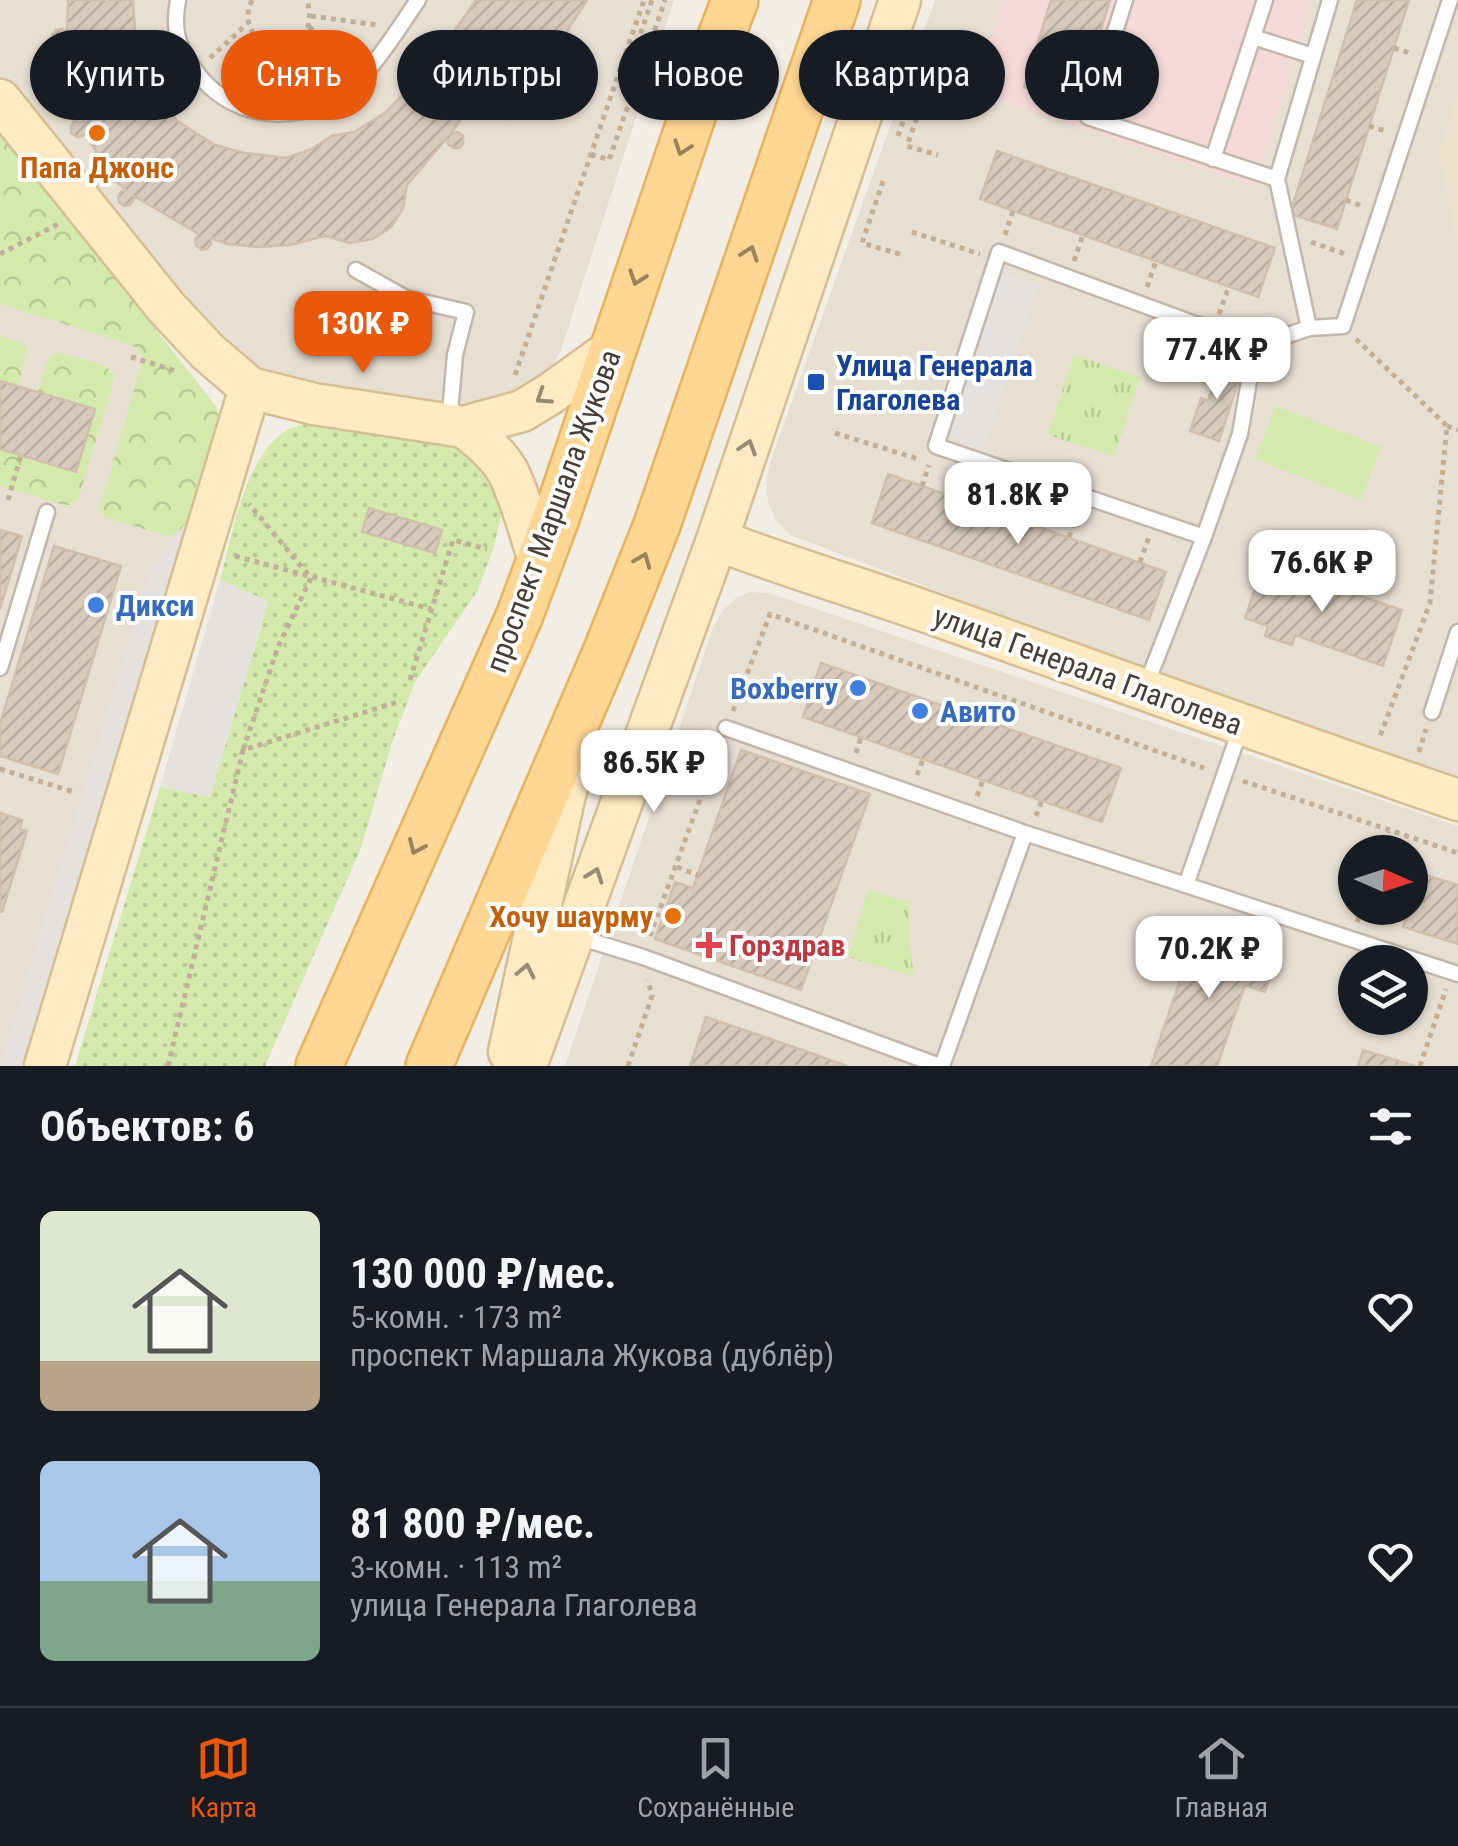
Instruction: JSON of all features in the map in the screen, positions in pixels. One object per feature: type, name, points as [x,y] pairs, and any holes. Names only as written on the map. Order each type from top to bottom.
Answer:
[{"type":"main road","name":"проспект Маршала Жукова","points":[[724,30],[735,0]]},
{"type":"main road","points":[[428,1066],[657,526],[836,0]]},
{"type":"main road","name":"проспект Маршала Жукова","points":[[319,1066],[519,617],[691,120]]},
{"type":"street","points":[[716,30],[723,0]]},
{"type":"street","points":[[526,1066],[718,540],[900,0]]},
{"type":"street","points":[[0,100],[166,307],[208,352],[250,388],[314,404],[456,426],[478,437],[508,473],[540,563]]},
{"type":"street","points":[[456,426],[522,411],[614,348]]},
{"type":"street","points":[[45,1066],[250,388]]},
{"type":"street","name":"улица Генерала Глаголева","points":[[718,540],[1458,800]]},
{"type":"street","points":[[506,1066],[565,794],[606,650]]},
{"type":"lane","points":[[178,0],[178,30]]},
{"type":"lane","points":[[377,56],[418,0]]},
{"type":"lane","points":[[1124,0],[1088,118],[1277,179]]},
{"type":"lane","points":[[1214,158],[1265,0]]},
{"type":"lane","points":[[1309,328],[1277,179],[1330,0]]},
{"type":"lane","points":[[1204,538],[936,446],[999,252],[1255,346],[1309,328],[1343,326],[1450,0]]},
{"type":"lane","points":[[1253,37],[1313,56]]},
{"type":"lane","points":[[201,77],[221,94]]},
{"type":"lane","points":[[356,270],[406,298],[466,312],[455,355],[456,426]]},
{"type":"lane","points":[[1144,690],[1240,434],[1255,346]]},
{"type":"lane","points":[[0,668],[47,512]]},
{"type":"lane","points":[[1432,712],[1458,632]]},
{"type":"lane","points":[[1186,885],[1242,725]]},
{"type":"lane","points":[[726,728],[1025,833],[1455,973]]},
{"type":"lane","points":[[573,936],[642,957],[941,1066],[1025,833]]},
{"type":"path","points":[[252,0],[248,9],[252,30]]},
{"type":"path","points":[[306,30],[311,16],[308,0]]},
{"type":"path","points":[[634,30],[644,0]]},
{"type":"path","points":[[642,30],[652,0]]},
{"type":"path","points":[[655,30],[665,0]]},
{"type":"path","points":[[311,16],[384,26]]},
{"type":"path","points":[[201,67],[248,23]]},
{"type":"path","points":[[308,27],[312,30]]},
{"type":"path","points":[[898,136],[926,55],[938,59],[908,146],[938,155]]},
{"type":"path","points":[[510,388],[618,75]]},
{"type":"path","points":[[591,154],[609,160],[623,120]]},
{"type":"path","points":[[883,181],[862,243],[903,255]]},
{"type":"path","points":[[0,254],[64,221]]},
{"type":"path","points":[[912,232],[997,260]]},
{"type":"path","points":[[1289,235],[1365,261]]},
{"type":"path","points":[[1343,326],[1447,426],[1458,430]]},
{"type":"path","points":[[131,357],[184,374]]},
{"type":"path","points":[[1376,747],[1430,602],[1447,426]]},
{"type":"path","points":[[836,432],[930,463]]},
{"type":"path","points":[[8,500],[21,455]]},
{"type":"path","points":[[248,502],[312,578]]},
{"type":"path","points":[[410,680],[453,540],[486,549]]},
{"type":"path","points":[[232,556],[431,609]]},
{"type":"path","points":[[168,1066],[243,750],[278,647],[312,578]]},
{"type":"path","points":[[628,1066],[652,996],[642,957],[770,614],[1458,854]]},
{"type":"path","points":[[243,750],[402,702]]},
{"type":"path","points":[[1416,760],[1432,712]]},
{"type":"path","points":[[0,769],[74,792]]},
{"type":"path","points":[[1388,835],[1390,830]]},
{"type":"path","points":[[676,866],[698,874]]},
{"type":"path","points":[[1420,1066],[1455,973]]},
{"type":"shaded area","points":[[0,0],[674,0],[664,30],[618,30],[618,120],[635,120],[561,350],[548,375],[534,389],[485,407],[405,399],[284,375],[240,358],[219,341],[33,120],[201,120],[201,30],[30,30],[30,117],[0,81]]},
{"type":"shaded area","points":[[935,0],[1458,0],[1458,785],[790,535],[776,520],[768,503],[770,463],[892,120],[1005,120],[1005,30],[924,30]]},
{"type":"shaded area","points":[[1004,0],[1311,0],[1255,186],[1058,120],[1159,120],[1159,30],[1025,30],[1025,109],[1005,102],[1005,30],[994,30]]},
{"type":"shaded area","points":[[1458,93],[1458,246],[1438,152]]},
{"type":"shaded area","points":[[0,132],[218,413],[23,1066],[0,1066]]},
{"type":"shaded area","points":[[985,266],[1039,284],[985,449],[930,432]]},
{"type":"shaded area","points":[[187,522],[23,1066],[0,1066],[151,568]]},
{"type":"shaded area","points":[[220,580],[268,601],[210,797],[160,787]]},
{"type":"shaded area","points":[[751,592],[769,593],[1458,826],[1458,1066],[565,1066],[722,611],[737,597]]},
{"type":"green space","points":[[0,132],[215,405],[217,423],[187,522],[173,534],[167,536],[99,512],[143,359],[140,350],[0,304]]},
{"type":"green space","points":[[0,335],[22,343],[27,349],[18,386],[38,392],[48,359],[56,352],[103,365],[113,373],[79,497],[72,505],[0,486]]},
{"type":"green space","points":[[1074,355],[1140,377],[1114,456],[1048,435]]},
{"type":"green space","points":[[1276,406],[1381,447],[1360,500],[1255,459]]},
{"type":"green space","points":[[317,421],[450,442],[475,454],[499,481],[503,508],[478,590],[415,682],[392,743],[361,848],[265,1066],[75,1066],[160,787],[210,797],[268,602],[220,580],[248,482],[267,448],[280,435]]},
{"type":"green space","points":[[868,890],[909,902],[914,977],[848,957]]},
{"type":"building","points":[[68,0],[133,0],[135,30],[67,30]]},
{"type":"building","points":[[476,0],[587,0],[568,30],[455,30]]},
{"type":"building","points":[[1051,0],[1110,0],[1101,30],[1042,30]]},
{"type":"building","points":[[1357,0],[1409,0],[1337,229],[1290,214]]},
{"type":"building","points":[[397,100],[397,120],[460,120],[451,133],[463,136],[463,143],[460,148],[453,148],[447,138],[407,185],[403,209],[391,227],[373,239],[350,243],[325,236],[290,245],[258,247],[211,238],[207,249],[201,250],[195,239],[199,234],[134,196],[130,205],[119,202],[118,196],[126,190],[115,181],[87,131],[77,137],[71,133],[74,121],[84,123],[83,120],[176,120],[215,145],[286,158],[312,149],[331,136],[354,132],[377,120]]},
{"type":"building","points":[[997,151],[1275,248],[1258,297],[980,199]]},
{"type":"building","points":[[1221,360],[1243,367],[1219,441],[1190,431],[1201,398],[1208,401]]},
{"type":"building","points":[[0,381],[95,409],[76,472],[0,449]]},
{"type":"building","points":[[888,474],[1166,572],[1149,620],[872,523]]},
{"type":"building","points":[[369,508],[442,530],[435,553],[362,532]]},
{"type":"building","points":[[0,530],[22,536],[0,609]]},
{"type":"building","points":[[54,546],[121,566],[58,774],[0,756],[0,724]]},
{"type":"building","points":[[1264,563],[1402,610],[1383,666],[1295,635],[1292,645],[1265,636],[1268,626],[1245,618]]},
{"type":"building","points":[[821,663],[1121,768],[1102,822],[803,717]]},
{"type":"building","points":[[741,750],[870,794],[801,990],[655,939],[675,882],[693,888]]},
{"type":"building","points":[[0,813],[22,820],[20,829],[27,831],[2,912],[0,912]]},
{"type":"building","points":[[1428,876],[1458,885],[1458,944],[1403,927],[1428,925]]},
{"type":"building","points":[[1196,932],[1276,959],[1265,992],[1245,985],[1217,1066],[1151,1066]]},
{"type":"building","points":[[706,1017],[768,1038],[847,1066],[690,1066]]},
{"type":"building","points":[[1363,1050],[1415,1066],[1358,1066]]},
{"type":"place","name":"Папа Джонс","points":[[97,133]]},
{"type":"place","name":"Улица Генерала Глаголева","points":[[816,382]]},
{"type":"place","name":"Дикси","points":[[96,605]]},
{"type":"place","name":"Boxberry","points":[[858,688]]},
{"type":"place","name":"Авито","points":[[920,711]]},
{"type":"place","name":"Хочу шаурму","points":[[673,916]]},
{"type":"place","name":"Горздрав","points":[[709,945]]}]
